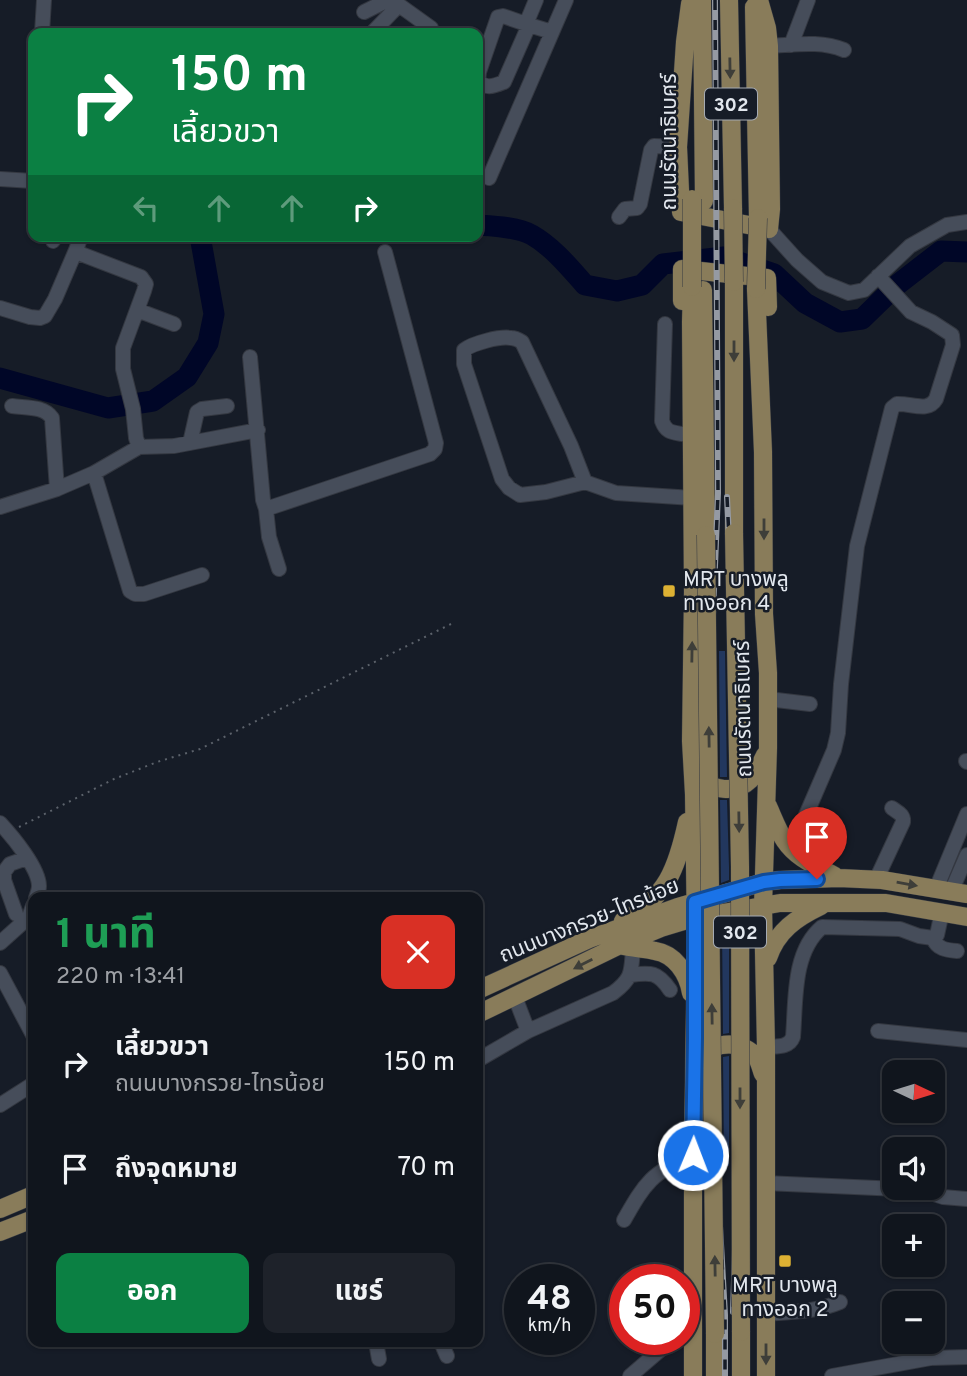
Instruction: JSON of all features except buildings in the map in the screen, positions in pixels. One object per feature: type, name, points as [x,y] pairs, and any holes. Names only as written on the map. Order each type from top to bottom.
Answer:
[{"type":"main road","name":"ถนนรัตนาธิเบศร์","points":[[729,0],[740,867],[741,1376]]},
{"type":"main road","name":"ถนนรัตนาธิเบศร์","points":[[756,0],[763,223],[756,289],[768,699],[763,906],[766,1376]]},
{"type":"main road","points":[[694,1],[685,42],[678,147],[681,212],[763,223],[771,209],[769,46],[767,28],[756,0]]},
{"type":"main road","name":"ถนนรัตนาธิเบศร์","points":[[694,1],[698,285],[706,535],[715,1376]]},
{"type":"main road","points":[[693,490],[682,474],[682,269],[767,278],[771,471],[763,482]]},
{"type":"main road","name":"ถนนรัตนาธิเบศร์","points":[[691,1264],[695,1038],[694,794],[691,755],[694,592],[691,347],[698,285]]},
{"type":"main road","points":[[691,755],[694,770],[701,780],[714,788],[722,789],[739,787],[750,780],[768,748]]},
{"type":"main road","points":[[589,939],[636,914],[653,900],[667,882],[678,859],[694,794]]},
{"type":"main road","points":[[765,968],[777,938],[786,926],[820,903],[825,876],[797,855],[784,840],[766,802]]},
{"type":"main road","name":"ถนนบางกรวย-ไทรน้อย","points":[[483,988],[589,939],[694,910],[764,882],[825,876],[876,880],[951,892]]},
{"type":"main road","name":"ถนนบางกรวย-ไทรน้อย","points":[[483,1012],[627,947],[694,910],[780,903],[886,903],[967,917]]},
{"type":"main road","points":[[627,947],[657,951],[669,956],[683,970],[691,989],[695,1038]]},
{"type":"main road","points":[[694,1084],[699,1062],[706,1053],[719,1045],[729,1044],[749,1050],[758,1059],[765,1089]]},
{"type":"main road","points":[[0,1209],[28,1197]]},
{"type":"main road","points":[[0,1232],[28,1221]]},
{"type":"main road","name":"ถนนรัตนาธิเบศร์","points":[[691,1355],[694,1376]]},
{"type":"street","points":[[42,28],[44,0]]},
{"type":"street","points":[[483,85],[491,87],[504,82],[536,0]]},
{"type":"street","points":[[489,178],[566,0]]},
{"type":"street","points":[[791,46],[808,0]]},
{"type":"street","points":[[364,12],[393,2]]},
{"type":"street","points":[[393,2],[431,27]]},
{"type":"street","points":[[375,28],[393,2]]},
{"type":"street","points":[[483,60],[498,17],[503,16],[552,32]]},
{"type":"street","points":[[769,46],[831,44],[844,50]]},
{"type":"street","points":[[619,217],[625,209],[637,208],[640,204],[654,146],[678,147]]},
{"type":"street","points":[[0,178],[28,181]]},
{"type":"street","points":[[763,223],[797,260],[822,282],[849,293],[864,290],[882,280],[910,246],[947,225],[967,222]]},
{"type":"street","points":[[0,308],[30,317],[45,316],[79,243]]},
{"type":"street","points":[[79,243],[81,254],[141,277],[146,284],[123,348],[123,369],[139,447]]},
{"type":"street","points":[[265,509],[430,454],[435,449],[436,443],[385,252]]},
{"type":"street","points":[[825,876],[820,852],[804,831],[803,822],[834,750],[838,733],[857,546],[863,519],[892,408],[906,403],[927,407],[932,405],[953,345],[952,335],[911,312],[882,280]]},
{"type":"street","points":[[137,310],[174,324]]},
{"type":"street","points":[[665,324],[662,421],[668,432],[682,434]]},
{"type":"street","points":[[584,482],[571,446],[523,342],[508,337],[471,345],[464,350],[464,364],[502,479],[520,495],[546,492],[584,482],[617,493],[693,490]]},
{"type":"street","points":[[250,357],[263,500],[269,537],[279,569]]},
{"type":"street","points":[[12,406],[50,414],[57,489]]},
{"type":"street","points":[[190,443],[197,412],[227,406]]},
{"type":"street","points":[[0,507],[94,474],[139,447],[174,446],[258,430]]},
{"type":"street","points":[[94,474],[130,591],[144,594],[202,575]]},
{"type":"street","points":[[768,699],[810,705]]},
{"type":"street","points":[[876,880],[903,822],[901,814],[892,808]]},
{"type":"street","points":[[951,892],[967,814]]},
{"type":"street","points":[[5,828],[34,870],[39,886],[38,892]]},
{"type":"street","points":[[951,892],[967,855]]},
{"type":"street","points":[[16,914],[4,880],[4,872],[10,864],[27,858]]},
{"type":"street","points":[[766,1047],[788,1045],[792,1041],[802,959],[812,938],[822,927],[900,929],[919,936],[933,937],[937,935],[942,912]]},
{"type":"street","points":[[0,943],[28,918]]},
{"type":"street","points":[[933,937],[943,949],[957,951]]},
{"type":"street","points":[[483,1057],[528,1031],[624,985],[630,975],[627,947]]},
{"type":"street","points":[[0,973],[28,1026]]},
{"type":"street","points":[[630,975],[653,974],[662,978],[670,990]]},
{"type":"street","points":[[515,997],[528,1031]]},
{"type":"street","points":[[878,1031],[967,1040]]},
{"type":"street","points":[[0,1105],[28,1086]]},
{"type":"street","points":[[624,1220],[643,1188],[662,1170],[693,1155]]},
{"type":"street","points":[[765,1183],[921,1190],[967,1199]]},
{"type":"street","points":[[766,1314],[806,1311],[840,1302]]},
{"type":"street","points":[[377,1347],[379,1359]]},
{"type":"street","points":[[630,1376],[654,1355]]},
{"type":"street","points":[[832,1376],[931,1358],[967,1357]]},
{"type":"path","points":[[5,828],[18,828],[114,779],[200,749],[453,623]]},
{"type":"waterway","points":[[483,225],[526,232],[554,252],[585,285],[617,291],[642,285],[663,264],[724,257],[774,274],[805,303],[840,322],[862,319],[897,285],[941,251],[967,252]]},
{"type":"waterway","points":[[0,378],[108,408],[153,401],[187,377],[208,343],[214,314],[201,242]]},
{"type":"railway","points":[[715,0],[718,493],[712,639],[716,1155],[725,1315],[725,1376]]},
{"type":"railway","points":[[727,497],[734,639],[738,1155],[733,1312]]},
{"type":"place","name":"MRT บางพลู ทางออก 4","points":[[669,591]]},
{"type":"place","name":"MRT บางพลู ทางออก 2","points":[[785,1261]]},
{"type":"route","points":[[693,1155],[695,902],[764,882],[817,879]]}]
